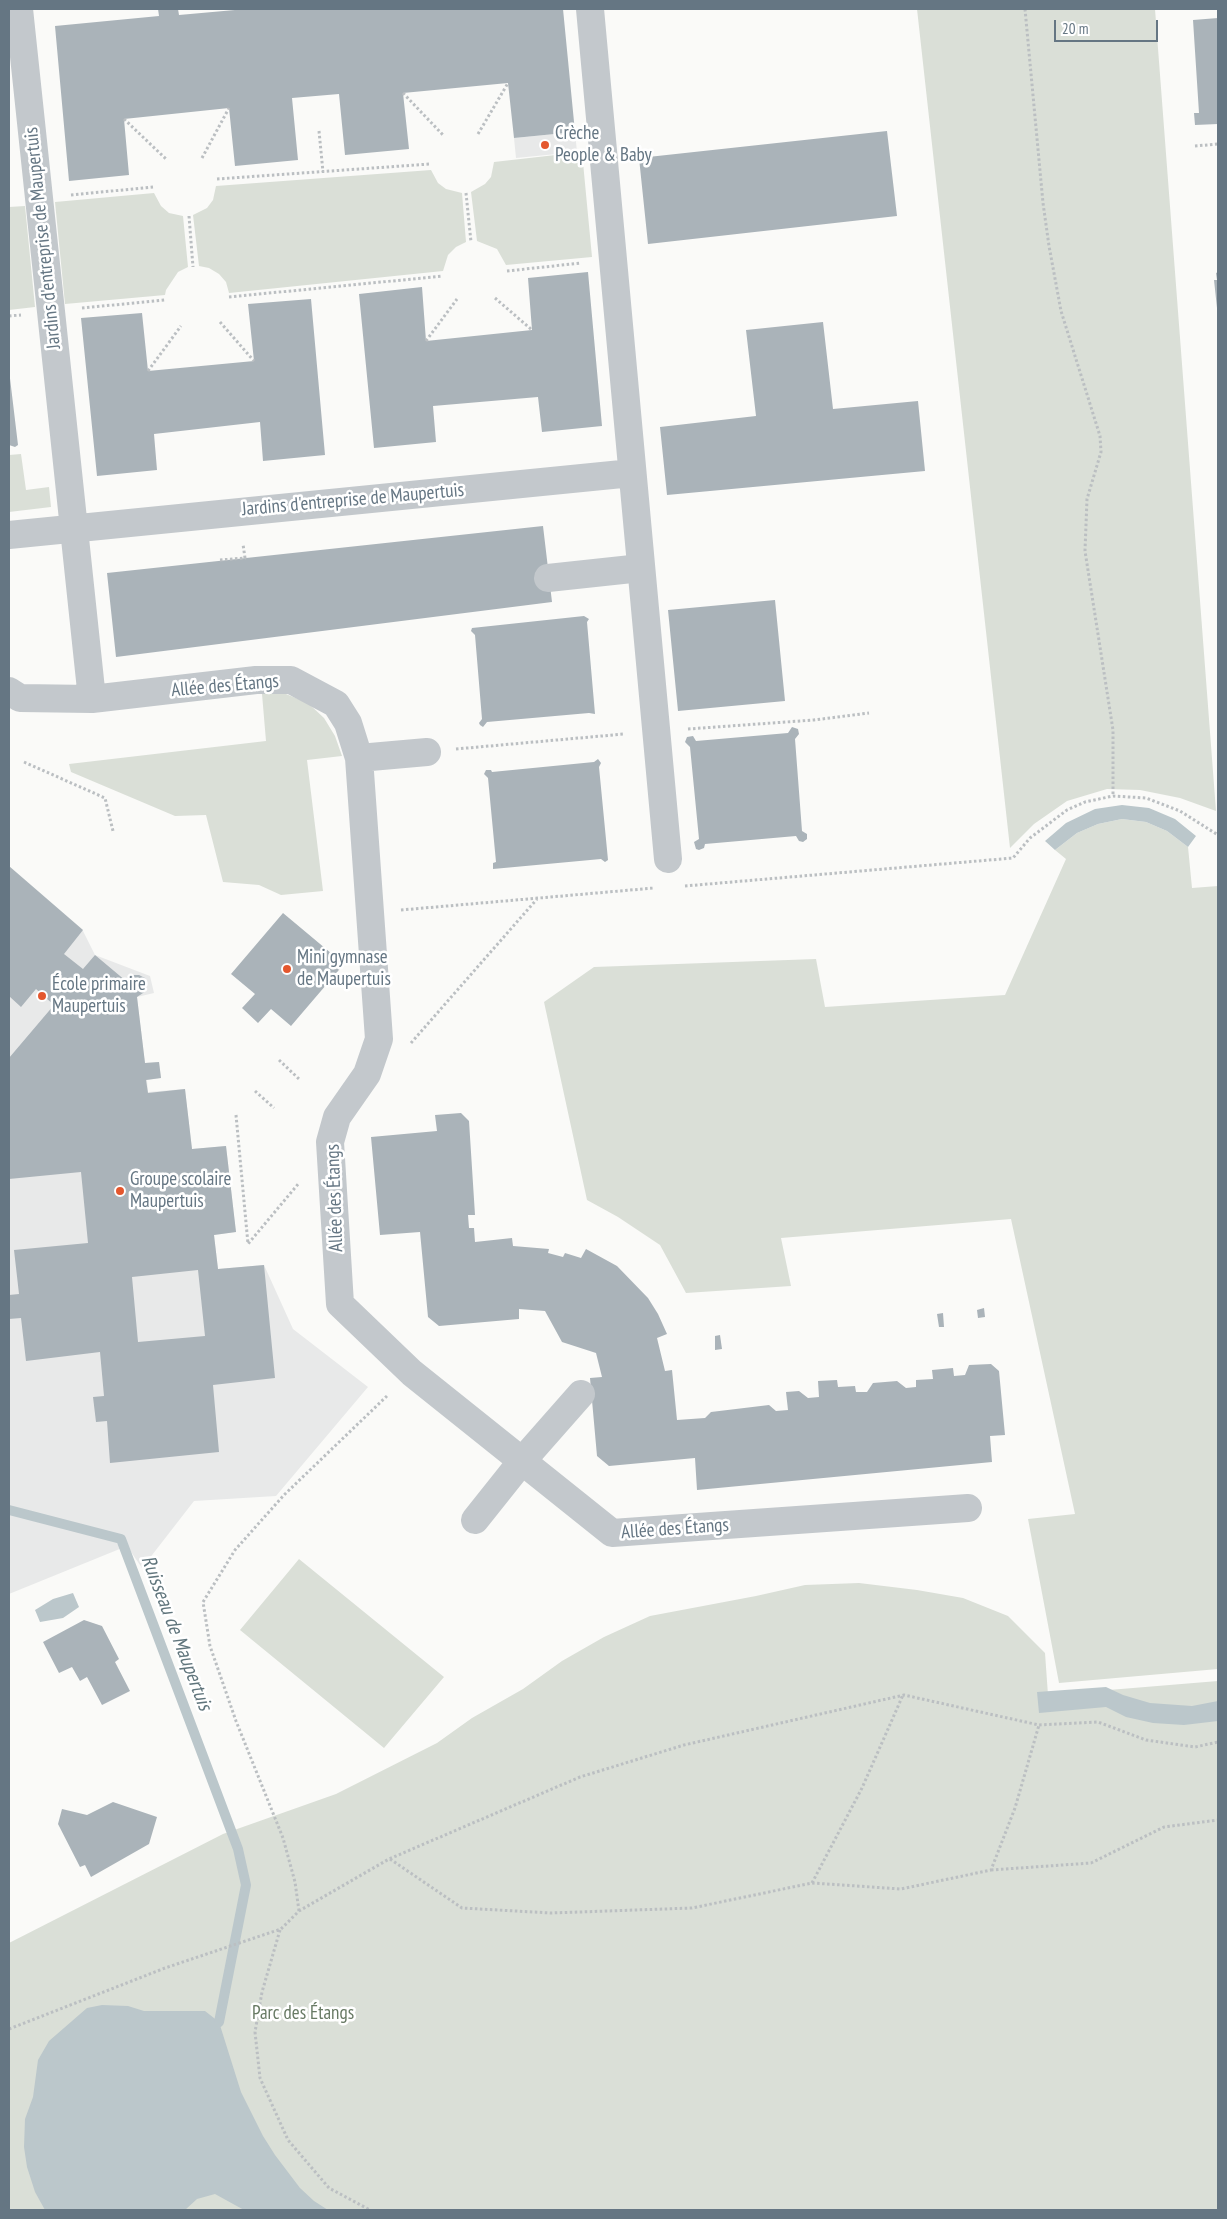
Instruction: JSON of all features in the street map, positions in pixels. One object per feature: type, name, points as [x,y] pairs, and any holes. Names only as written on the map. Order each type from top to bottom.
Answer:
[{"type":"street","name":"Jardins d'entreprise de Maupertuis","points":[[19,9],[92,699]]},
{"type":"street","points":[[590,9],[668,859]]},
{"type":"street","name":"Jardins d'entreprise de Maupertuis","points":[[9,535],[74,527],[632,473]]},
{"type":"street","points":[[548,578],[641,568]]},
{"type":"street","name":"Allée des Étangs","points":[[9,691],[20,698],[92,699],[256,680],[291,680],[336,704],[348,723],[359,758],[379,1039],[367,1074],[337,1116],[330,1142],[340,1304],[412,1373],[612,1533],[968,1508]]},
{"type":"street","points":[[359,758],[427,752]]},
{"type":"street","points":[[475,1520],[581,1394]]},
{"type":"path","points":[[1025,9],[1043,202],[1049,246],[1061,311],[1100,436],[1101,452],[1087,499],[1085,551],[1113,730],[1114,796]]},
{"type":"path","points":[[478,134],[508,83]]},
{"type":"path","points":[[403,93],[443,135]]},
{"type":"path","points":[[202,158],[229,108]]},
{"type":"path","points":[[124,119],[166,159]]},
{"type":"path","points":[[319,131],[323,172]]},
{"type":"path","points":[[1195,146],[1218,144]]},
{"type":"path","points":[[216,179],[430,164]]},
{"type":"path","points":[[72,195],[152,187]]},
{"type":"path","points":[[466,193],[471,242]]},
{"type":"path","points":[[189,216],[194,267]]},
{"type":"path","points":[[507,271],[612,259]]},
{"type":"path","points":[[229,297],[443,276]]},
{"type":"path","points":[[495,298],[532,330]]},
{"type":"path","points":[[426,341],[456,299]]},
{"type":"path","points":[[81,308],[165,300]]},
{"type":"path","points":[[220,322],[254,361]]},
{"type":"path","points":[[148,371],[181,326]]},
{"type":"path","points":[[220,560],[244,558]]},
{"type":"path","points":[[427,752],[657,731],[814,720],[869,712]]},
{"type":"path","points":[[24,762],[105,798],[113,831]]},
{"type":"path","points":[[684,886],[1013,858],[1030,838],[1067,810],[1085,802],[1114,796],[1146,798],[1180,811],[1218,835]]},
{"type":"path","points":[[371,913],[654,888]]},
{"type":"path","points":[[408,1046],[538,898]]},
{"type":"path","points":[[279,1060],[299,1079]]},
{"type":"path","points":[[255,1091],[274,1108]]},
{"type":"path","points":[[236,1115],[248,1244],[302,1179]]},
{"type":"path","points":[[299,1912],[295,1882],[283,1838],[236,1721],[210,1646],[203,1602],[234,1550],[284,1495],[412,1373]]},
{"type":"path","points":[[812,1883],[862,1788],[904,1695]]},
{"type":"path","points":[[9,2029],[165,1968],[281,1929],[299,1912],[389,1859],[580,1777],[684,1745],[904,1695],[1039,1725],[1098,1722],[1146,1740],[1195,1747],[1218,1742]]},
{"type":"path","points":[[991,1870],[1015,1808],[1039,1725]]},
{"type":"path","points":[[389,1859],[462,1908],[551,1914],[692,1908],[812,1883],[901,1889],[991,1870],[1091,1863],[1164,1826],[1218,1820]]},
{"type":"path","points":[[281,1929],[262,1992],[255,2032],[260,2078],[288,2140],[329,2188],[370,2210]]},
{"type":"shaded area","name":"Crèche People & Baby","points":[[575,132],[577,152],[516,158],[514,138]]},
{"type":"shaded area","points":[[1122,805],[1149,808],[1175,819],[1196,836],[1188,847],[1167,831],[1146,822],[1122,819],[1098,824],[1077,833],[1055,850],[1045,841],[1066,823],[1095,809]]},
{"type":"shaded area","name":"Groupe scolaire Maupertuis","points":[[9,867],[83,931],[95,955],[150,976],[154,993],[137,997],[145,1063],[159,1062],[161,1078],[147,1080],[148,1092],[185,1089],[192,1149],[226,1146],[236,1232],[214,1235],[218,1269],[264,1265],[293,1329],[368,1387],[276,1496],[194,1501],[142,1568],[127,1546],[9,1594]]},
{"type":"shaded area","points":[[73,1593],[79,1607],[63,1618],[40,1622],[35,1610],[53,1599]]},
{"type":"shaded area","points":[[1106,1687],[1123,1695],[1150,1703],[1192,1706],[1218,1701],[1218,1721],[1184,1725],[1153,1723],[1126,1717],[1106,1707],[1039,1713],[1037,1692]]},
{"type":"shaded area","points":[[102,2005],[128,2006],[144,2011],[205,2011],[219,2022],[241,2092],[263,2136],[300,2188],[314,2201],[328,2210],[244,2210],[215,2194],[197,2199],[185,2210],[45,2210],[35,2192],[27,2167],[24,2147],[25,2119],[33,2097],[38,2060],[49,2041],[87,2008]]},
{"type":"green space","points":[[917,9],[1155,9],[1216,811],[1180,798],[1140,790],[1107,789],[1067,801],[1034,824],[1010,848]]},
{"type":"green space","points":[[582,152],[592,257],[506,265],[497,249],[477,241],[471,192],[485,184],[491,177],[494,162]]},
{"type":"green space","points":[[431,170],[438,183],[446,189],[462,193],[466,242],[456,247],[448,255],[443,271],[229,293],[226,282],[219,274],[209,268],[199,266],[193,215],[207,208],[213,200],[216,186]]},
{"type":"green space","points":[[154,193],[161,206],[169,213],[183,216],[188,267],[178,272],[166,290],[165,295],[65,304],[55,202]]},
{"type":"green space","points":[[25,206],[35,307],[9,310],[9,207]]},
{"type":"green space","points":[[21,454],[26,490],[49,487],[51,507],[9,512],[9,455]]},
{"type":"green space","points":[[262,694],[286,694],[308,703],[324,718],[335,736],[342,756],[307,760],[323,891],[281,895],[259,885],[223,882],[206,815],[175,816],[71,772],[69,764],[266,741]]},
{"type":"green space","points":[[1122,819],[1146,822],[1167,831],[1188,847],[1192,888],[1218,886],[1218,1669],[1059,1683],[1028,1519],[1075,1514],[1011,1219],[781,1238],[791,1286],[686,1293],[660,1245],[618,1217],[587,1200],[544,1002],[594,967],[816,959],[825,1007],[1005,995],[1066,859],[1055,850],[1077,833],[1098,824]]},
{"type":"green space","points":[[299,1559],[444,1677],[384,1748],[240,1630]]},
{"type":"green space","name":"Parc des Étangs","points":[[859,1583],[963,1598],[1008,1616],[1045,1653],[1048,1695],[1218,1681],[1218,2210],[9,2210],[9,1943],[223,1834],[336,1794],[437,1743],[472,1718],[523,1689],[562,1661],[604,1637],[650,1616],[805,1585]]},
{"type":"building","points":[[158,9],[178,9],[179,15],[246,9],[563,9],[575,132],[514,138],[508,83],[403,93],[409,149],[345,155],[339,94],[292,98],[298,160],[235,166],[229,108],[124,119],[129,175],[69,181],[55,26],[159,16]]},
{"type":"building","points":[[1218,18],[1218,124],[1195,125],[1194,113],[1199,113],[1193,20]]},
{"type":"building","points":[[887,131],[897,216],[648,244],[639,158]]},
{"type":"building","points":[[588,272],[602,426],[542,432],[538,397],[433,406],[436,442],[374,448],[359,294],[422,287],[426,341],[532,330],[528,278]]},
{"type":"building","points":[[1218,272],[1217,308],[1214,280],[1217,280],[1216,273]]},
{"type":"building","points":[[311,299],[325,455],[263,461],[260,422],[154,434],[157,470],[97,476],[81,318],[142,313],[148,371],[254,361],[248,304]]},
{"type":"building","points":[[823,322],[833,409],[918,401],[925,471],[667,495],[660,427],[756,416],[746,330]]},
{"type":"building","points":[[9,370],[18,445],[15,447],[9,445]]},
{"type":"building","points":[[543,526],[552,602],[116,657],[107,573]]},
{"type":"building","points":[[775,600],[785,701],[678,711],[668,610]]},
{"type":"building","points":[[584,616],[589,619],[587,622],[595,714],[487,722],[483,727],[480,725],[479,723],[482,719],[475,635],[471,631],[472,628]]},
{"type":"building","points":[[792,727],[798,729],[799,734],[795,739],[802,831],[807,834],[807,839],[803,842],[799,841],[796,836],[705,844],[704,848],[696,849],[694,842],[699,839],[690,747],[685,742],[687,737],[693,736],[696,741],[788,733]]},
{"type":"building","points":[[598,759],[601,763],[599,767],[608,860],[605,862],[601,859],[493,869],[493,863],[496,862],[488,778],[484,774],[486,770],[491,770],[492,772],[594,762]]},
{"type":"building","points":[[9,866],[83,930],[64,954],[83,969],[95,955],[126,981],[131,975],[139,975],[145,978],[147,984],[146,991],[137,997],[145,1063],[159,1062],[161,1078],[146,1080],[148,1093],[185,1089],[192,1149],[226,1146],[236,1232],[214,1235],[218,1269],[264,1265],[275,1378],[213,1385],[219,1452],[110,1463],[107,1421],[96,1422],[93,1397],[104,1396],[100,1352],[26,1361],[21,1318],[9,1319],[9,1295],[19,1294],[14,1250],[88,1243],[81,1172],[9,1179],[9,1058],[54,1005],[36,989],[21,1007],[9,996]],"holes":[[[198,1270],[205,1336],[138,1342],[132,1277]]]},
{"type":"building","name":"Mini gymnase de Maupertuis","points":[[283,913],[344,964],[291,1026],[271,1009],[258,1023],[242,1008],[255,994],[231,974]]},
{"type":"building","points":[[461,1113],[469,1121],[475,1215],[468,1215],[469,1228],[474,1228],[475,1242],[512,1238],[513,1246],[549,1249],[548,1253],[563,1257],[565,1253],[581,1258],[586,1249],[617,1266],[648,1298],[667,1334],[657,1338],[665,1371],[672,1370],[677,1420],[705,1418],[711,1412],[769,1405],[776,1411],[788,1410],[786,1392],[799,1391],[808,1398],[819,1397],[818,1381],[837,1380],[838,1387],[855,1386],[856,1392],[867,1392],[873,1383],[897,1381],[906,1388],[916,1387],[916,1380],[933,1379],[932,1370],[953,1368],[954,1376],[965,1375],[969,1365],[991,1364],[999,1371],[1005,1435],[990,1436],[992,1462],[697,1490],[695,1458],[609,1466],[597,1456],[590,1378],[602,1377],[596,1353],[562,1342],[545,1311],[519,1309],[519,1319],[439,1326],[428,1317],[420,1232],[380,1235],[371,1137],[437,1131],[435,1115]]},
{"type":"building","points":[[984,1308],[985,1317],[978,1318],[977,1310]]},
{"type":"building","points":[[943,1313],[944,1327],[939,1327],[937,1314]]},
{"type":"building","points":[[720,1335],[722,1349],[715,1350],[715,1336]]},
{"type":"building","points":[[84,1620],[102,1626],[119,1659],[115,1662],[130,1691],[102,1705],[87,1677],[80,1681],[72,1667],[59,1673],[43,1642]]},
{"type":"building","points":[[113,1802],[157,1817],[149,1844],[91,1877],[85,1865],[80,1867],[58,1824],[62,1809],[87,1815]]},
{"type":"waterway","name":"Ruisseau de Maupertuis","points":[[9,1510],[121,1539],[238,1849],[246,1885],[219,2022]]},
{"type":"place","name":"Crèche People & Baby","points":[[545,145]]},
{"type":"place","name":"Mini gymnase de Maupertuis","points":[[287,969]]},
{"type":"place","name":"École primaire Maupertuis","points":[[42,996]]},
{"type":"place","name":"Groupe scolaire Maupertuis","points":[[120,1191]]}]
